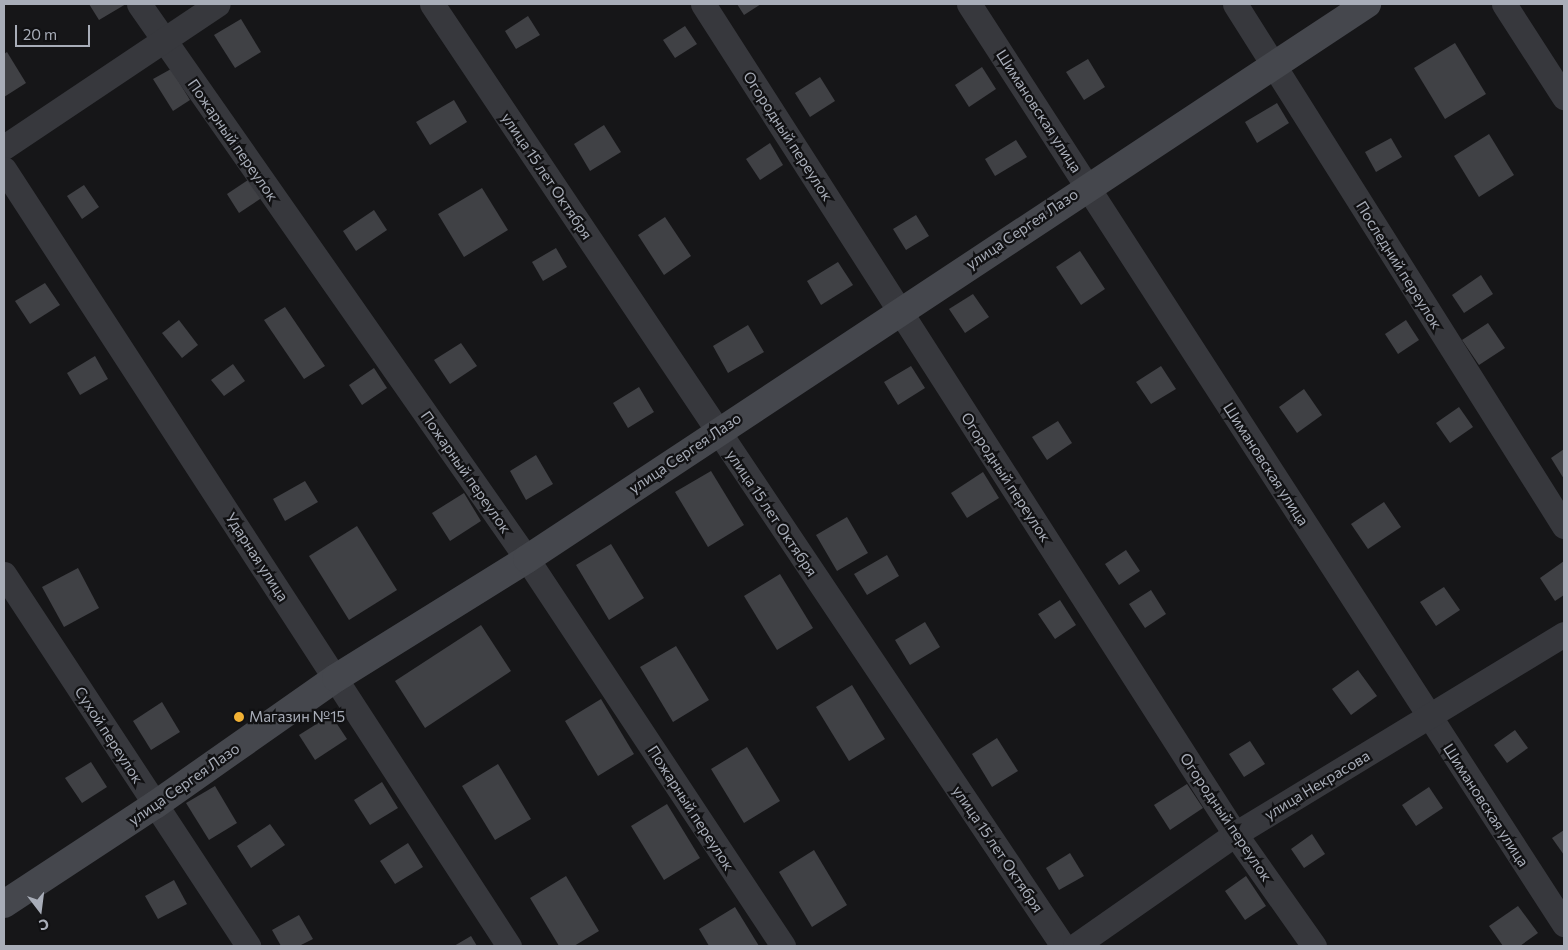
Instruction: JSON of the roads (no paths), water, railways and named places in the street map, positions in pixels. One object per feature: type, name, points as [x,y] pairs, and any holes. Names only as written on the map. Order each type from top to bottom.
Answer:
[{"type":"main road","name":"улица Сергея Лазо","points":[[4,904],[155,805],[336,678],[527,559],[1087,186],[1275,67],[1367,4]]},
{"type":"street","name":"Пожарный переулок","points":[[139,4],[163,41],[527,559],[783,946]]},
{"type":"street","points":[[4,147],[218,4]]},
{"type":"street","name":"улица 15 лет Октября","points":[[432,4],[1063,946]]},
{"type":"street","name":"Огородный переулок","points":[[703,4],[1235,834],[1314,946]]},
{"type":"street","name":"Шимановская улица","points":[[969,4],[1564,924]]},
{"type":"street","name":"Последний переулок","points":[[1234,4],[1564,526]]},
{"type":"street","points":[[1504,4],[1564,98]]},
{"type":"street","name":"Ударная улица","points":[[4,169],[509,946]]},
{"type":"street","name":"Сухой переулок","points":[[4,574],[248,946]]},
{"type":"street","name":"улица Некрасова","points":[[1075,946],[1235,834],[1429,718],[1564,634]]},
{"type":"place","name":"Магазин №15","points":[[239,717]]}]
